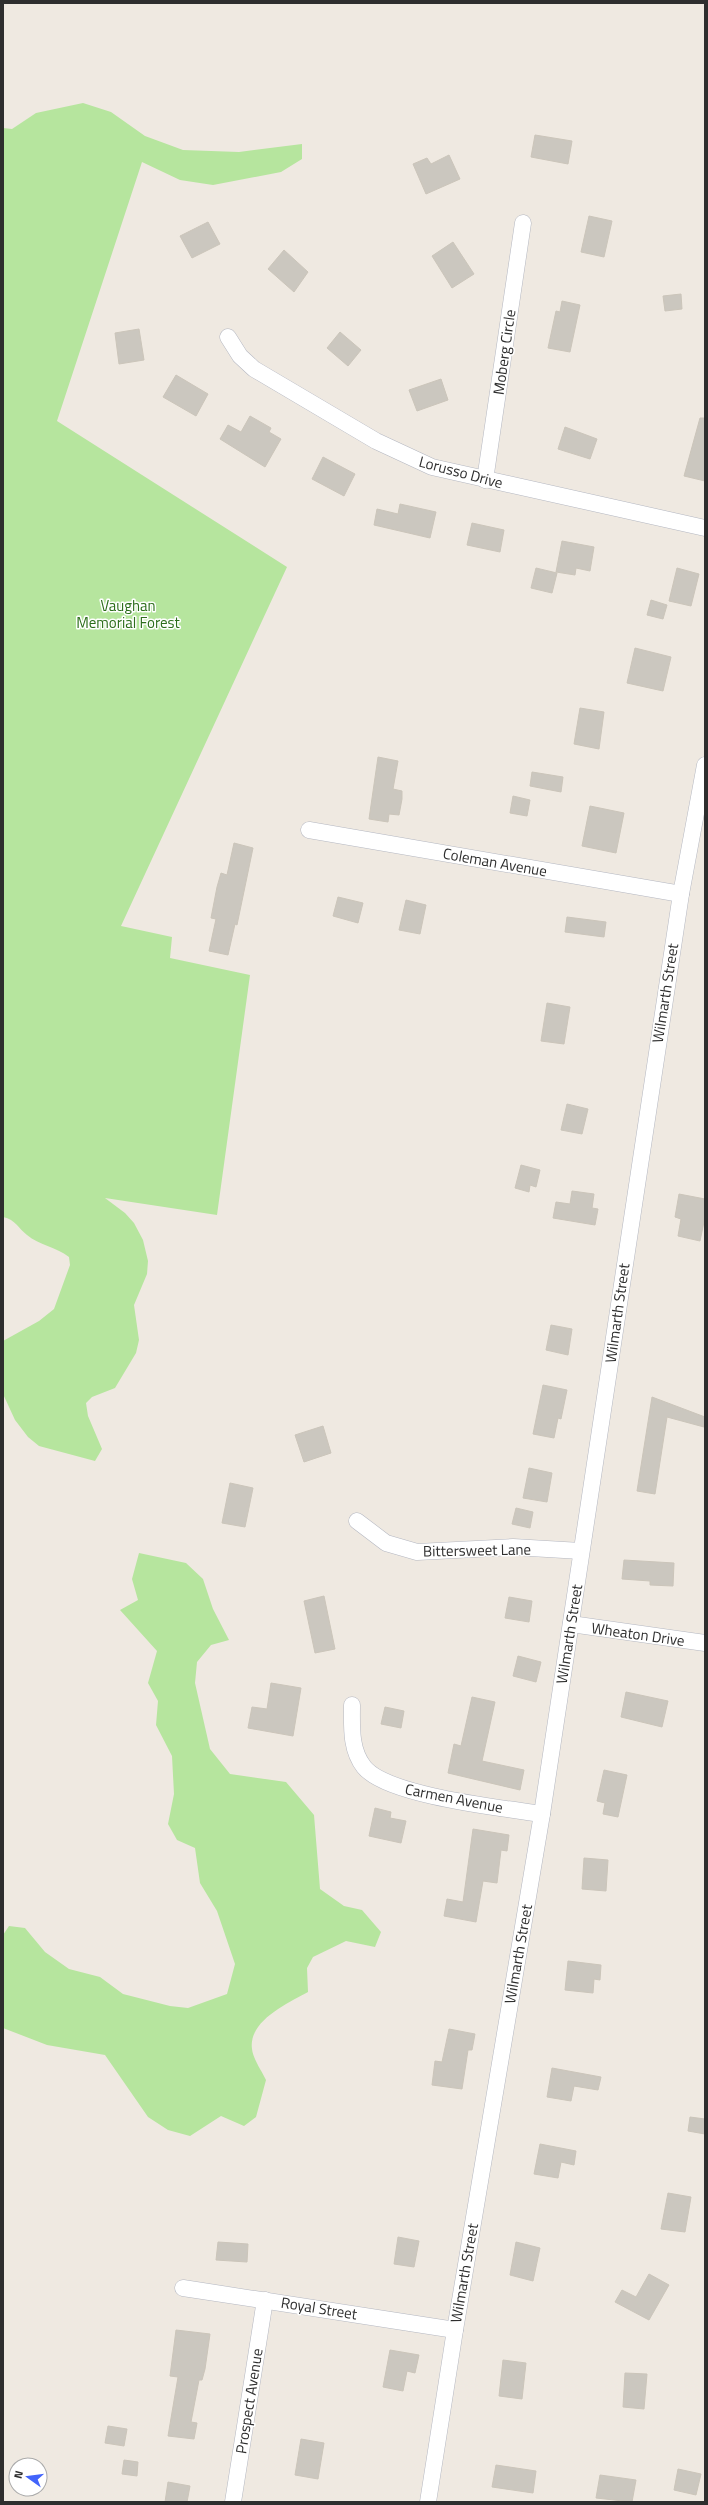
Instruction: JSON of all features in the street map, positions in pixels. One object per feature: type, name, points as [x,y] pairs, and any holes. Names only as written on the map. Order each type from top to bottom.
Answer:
[{"type":"street","name":"Moberg Circle","points":[[485,480],[523,223]]},
{"type":"street","name":"Lorusso Drive","points":[[228,337],[240,356],[254,369],[376,441],[432,467],[705,528]]},
{"type":"street","name":"Wilmarth Street","points":[[428,2502],[455,2330],[542,1814],[681,894],[705,764]]},
{"type":"street","name":"Coleman Avenue","points":[[309,830],[681,894]]},
{"type":"street","name":"Bittersweet Lane","points":[[358,1521],[386,1543],[418,1552],[513,1547],[582,1551]]},
{"type":"street","name":"Wheaton Drive","points":[[571,1624],[705,1643]]},
{"type":"street","name":"Carmen Avenue","points":[[352,1705],[354,1746],[364,1767],[380,1780],[406,1791],[542,1814]]},
{"type":"street","name":"Royal Street","points":[[183,2288],[455,2330]]},
{"type":"street","name":"Prospect Avenue","points":[[233,2502],[265,2300]]},
{"type":"green space","name":"Vaughan Memorial Forest","points":[[83,103],[111,112],[145,136],[183,150],[239,152],[302,144],[302,159],[281,172],[213,185],[180,180],[142,162],[57,421],[287,567],[121,926],[172,937],[170,958],[250,975],[217,1215],[105,1198],[125,1213],[134,1223],[143,1240],[148,1261],[147,1274],[134,1305],[139,1340],[136,1353],[115,1388],[92,1397],[86,1403],[88,1416],[102,1449],[95,1461],[39,1446],[28,1437],[15,1420],[3,1394],[3,1341],[39,1321],[54,1309],[70,1265],[69,1257],[32,1238],[14,1222],[3,1217],[3,128],[12,129],[36,113]]},
{"type":"green space","points":[[139,1553],[186,1563],[203,1579],[213,1609],[229,1640],[211,1645],[197,1662],[195,1683],[210,1749],[230,1774],[286,1782],[314,1815],[320,1889],[344,1906],[362,1910],[381,1932],[375,1947],[346,1941],[313,1957],[307,1968],[308,1992],[280,2007],[256,2030],[252,2039],[252,2049],[256,2061],[266,2080],[256,2117],[244,2126],[221,2116],[190,2136],[168,2130],[148,2117],[105,2055],[47,2045],[3,2028],[3,1935],[9,1926],[25,1928],[45,1952],[69,1969],[100,1977],[123,1994],[170,2006],[188,2008],[227,1994],[235,1964],[217,1911],[200,1883],[195,1848],[177,1840],[168,1824],[174,1794],[172,1756],[156,1725],[158,1701],[148,1683],[157,1651],[120,1610],[138,1600],[132,1579]]},
{"type":"building","points":[[535,135],[572,141],[568,164],[531,157]]},
{"type":"building","points":[[449,155],[460,179],[426,194],[413,164],[427,158],[431,164]]},
{"type":"building","points":[[589,216],[612,221],[604,257],[581,252]]},
{"type":"building","points":[[208,222],[220,244],[192,258],[180,236]]},
{"type":"building","points":[[453,242],[474,274],[452,288],[432,256]]},
{"type":"building","points":[[284,250],[308,272],[294,292],[268,269]]},
{"type":"building","points":[[681,294],[682,309],[665,311],[663,296]]},
{"type":"building","points":[[562,301],[580,305],[570,352],[548,348],[556,311],[560,312]]},
{"type":"building","points":[[139,329],[144,360],[119,364],[115,333]]},
{"type":"building","points":[[340,332],[361,350],[348,366],[327,348]]},
{"type":"building","points":[[176,375],[208,394],[196,416],[163,397]]},
{"type":"building","points":[[441,379],[448,400],[417,411],[409,390]]},
{"type":"building","points":[[250,416],[271,428],[269,432],[281,439],[265,467],[220,439],[228,425],[241,432]]},
{"type":"building","points":[[700,418],[705,418],[705,481],[684,476]]},
{"type":"building","points":[[565,427],[597,439],[590,459],[558,449]]},
{"type":"building","points":[[323,457],[355,474],[344,496],[312,479]]},
{"type":"building","points":[[400,504],[436,512],[430,538],[374,525],[377,509],[398,514]]},
{"type":"building","points":[[472,523],[504,530],[500,552],[467,545]]},
{"type":"building","points":[[562,541],[594,547],[590,571],[576,568],[575,575],[556,572]]},
{"type":"building","points":[[536,568],[557,573],[552,593],[531,588]]},
{"type":"building","points":[[677,568],[699,574],[691,606],[669,601]]},
{"type":"building","points":[[651,600],[667,605],[663,619],[647,615]]},
{"type":"building","points":[[635,648],[671,657],[663,691],[627,683]]},
{"type":"building","points":[[580,708],[604,712],[599,749],[574,744]]},
{"type":"building","points":[[378,757],[398,761],[393,789],[402,791],[402,799],[399,815],[389,814],[388,822],[369,819]]},
{"type":"building","points":[[532,772],[563,777],[561,792],[530,786]]},
{"type":"building","points":[[513,796],[530,800],[527,816],[510,813]]},
{"type":"building","points":[[590,806],[624,813],[616,853],[582,846]]},
{"type":"building","points":[[234,843],[253,848],[237,925],[235,924],[228,955],[209,951],[216,919],[211,918],[217,887],[221,873],[227,875]]},
{"type":"building","points":[[338,897],[363,903],[358,923],[333,916]]},
{"type":"building","points":[[406,900],[426,905],[420,934],[399,930]]},
{"type":"building","points":[[567,917],[606,922],[604,937],[565,932]]},
{"type":"building","points":[[547,1003],[570,1007],[564,1044],[541,1041]]},
{"type":"building","points":[[567,1104],[588,1109],[582,1134],[561,1130]]},
{"type":"building","points":[[521,1165],[540,1170],[536,1187],[530,1185],[529,1192],[515,1188]]},
{"type":"building","points":[[572,1191],[594,1194],[592,1208],[598,1209],[595,1225],[553,1218],[556,1202],[570,1204]]},
{"type":"building","points":[[679,1194],[705,1199],[705,1217],[700,1241],[678,1236],[681,1219],[675,1217]]},
{"type":"building","points":[[551,1325],[572,1329],[568,1355],[546,1350]]},
{"type":"building","points":[[543,1385],[567,1390],[561,1419],[558,1418],[554,1438],[533,1434]]},
{"type":"building","points":[[652,1397],[705,1417],[704,1427],[667,1417],[655,1494],[637,1491]]},
{"type":"building","points":[[323,1426],[331,1453],[304,1462],[295,1435]]},
{"type":"building","points":[[529,1468],[552,1473],[547,1502],[523,1498]]},
{"type":"building","points":[[230,1483],[253,1488],[245,1527],[222,1523]]},
{"type":"building","points":[[516,1508],[533,1512],[530,1528],[512,1524]]},
{"type":"building","points":[[624,1560],[674,1563],[673,1586],[650,1585],[650,1581],[622,1579]]},
{"type":"building","points":[[324,1596],[335,1649],[315,1653],[304,1601]]},
{"type":"building","points":[[509,1597],[532,1601],[529,1622],[505,1618]]},
{"type":"building","points":[[518,1656],[541,1662],[536,1682],[513,1676]]},
{"type":"building","points":[[271,1683],[301,1688],[293,1736],[248,1728],[252,1707],[267,1709]]},
{"type":"building","points":[[626,1692],[668,1701],[662,1727],[621,1717]]},
{"type":"building","points":[[472,1697],[495,1702],[482,1761],[524,1770],[520,1790],[448,1773],[454,1744],[461,1746]]},
{"type":"building","points":[[385,1707],[404,1711],[401,1728],[381,1724]]},
{"type":"building","points":[[604,1770],[627,1775],[618,1817],[603,1814],[605,1803],[597,1801]]},
{"type":"building","points":[[375,1808],[391,1812],[390,1818],[406,1821],[401,1843],[369,1836]]},
{"type":"building","points":[[473,1829],[509,1835],[507,1851],[501,1850],[497,1883],[483,1881],[476,1922],[444,1916],[447,1899],[463,1902]]},
{"type":"building","points":[[584,1858],[608,1860],[606,1891],[582,1889]]},
{"type":"building","points":[[568,1961],[601,1965],[600,1980],[594,1979],[593,1993],[565,1990]]},
{"type":"building","points":[[449,2029],[475,2034],[472,2050],[468,2050],[462,2089],[432,2085],[435,2061],[442,2062]]},
{"type":"building","points":[[552,2068],[601,2077],[598,2090],[574,2086],[571,2101],[547,2097]]},
{"type":"building","points":[[690,2117],[705,2119],[705,2134],[688,2131]]},
{"type":"building","points":[[540,2144],[576,2151],[574,2165],[561,2162],[558,2178],[534,2174]]},
{"type":"building","points":[[668,2193],[691,2197],[685,2232],[661,2229]]},
{"type":"building","points":[[398,2237],[419,2241],[414,2267],[394,2264]]},
{"type":"building","points":[[218,2242],[248,2244],[247,2262],[216,2260]]},
{"type":"building","points":[[516,2242],[540,2248],[533,2281],[510,2275]]},
{"type":"building","points":[[649,2274],[669,2285],[649,2320],[615,2302],[622,2290],[636,2297]]},
{"type":"building","points":[[176,2330],[210,2334],[205,2369],[202,2380],[199,2380],[191,2422],[197,2423],[194,2439],[168,2436],[178,2377],[170,2376]]},
{"type":"building","points":[[390,2350],[419,2355],[415,2373],[407,2371],[403,2391],[383,2387]]},
{"type":"building","points":[[503,2360],[526,2363],[522,2399],[499,2396]]},
{"type":"building","points":[[625,2373],[647,2374],[644,2409],[623,2407]]},
{"type":"building","points":[[108,2426],[127,2429],[124,2446],[105,2443]]},
{"type":"building","points":[[301,2439],[324,2443],[318,2479],[295,2475]]},
{"type":"building","points":[[124,2460],[138,2462],[137,2476],[122,2474]]},
{"type":"building","points":[[496,2465],[536,2471],[533,2493],[492,2487]]},
{"type":"building","points":[[678,2469],[701,2474],[696,2495],[674,2490]]},
{"type":"building","points":[[600,2475],[636,2480],[632,2502],[596,2498]]},
{"type":"building","points":[[168,2482],[190,2486],[187,2502],[165,2502]]}]
